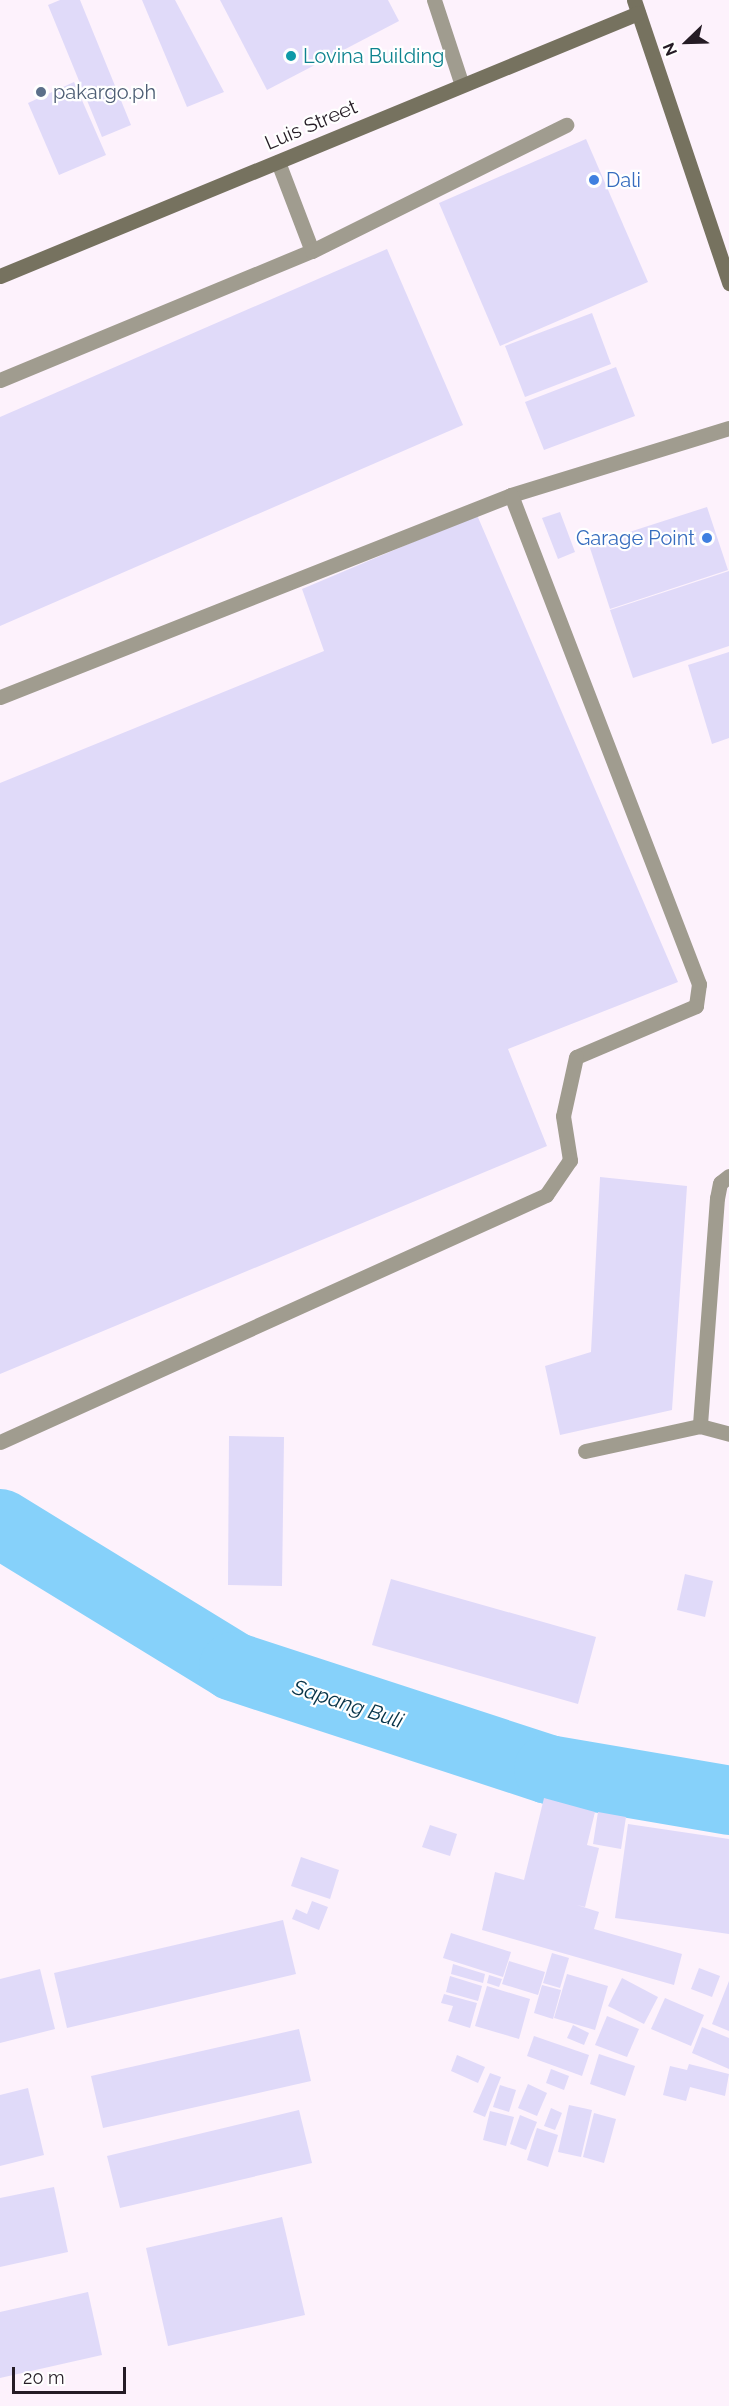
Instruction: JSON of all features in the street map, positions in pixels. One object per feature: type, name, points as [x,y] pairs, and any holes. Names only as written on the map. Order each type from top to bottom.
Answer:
[{"type":"street","name":"Luis Street","points":[[0,276],[462,86],[636,6]]},
{"type":"street","points":[[636,6],[729,283]]},
{"type":"lane","points":[[434,0],[462,86]]},
{"type":"lane","points":[[0,380],[312,251],[566,125]]},
{"type":"lane","points":[[278,162],[312,251]]},
{"type":"lane","points":[[0,697],[511,495],[729,428]]},
{"type":"lane","points":[[0,1442],[546,1195],[570,1160],[563,1116],[576,1057],[696,1006],[699,984],[511,495]]},
{"type":"lane","points":[[700,1426],[717,1198],[720,1183],[729,1176]]},
{"type":"lane","points":[[585,1451],[700,1426],[729,1434]]},
{"type":"building","points":[[60,0],[80,0],[131,125],[102,137],[48,5]]},
{"type":"building","points":[[142,0],[175,0],[224,92],[187,107]]},
{"type":"building","name":"Lovina Building","points":[[220,0],[388,0],[399,21],[267,90]]},
{"type":"building","points":[[74,82],[106,155],[59,175],[28,103]]},
{"type":"building","points":[[586,139],[648,282],[500,346],[439,203]]},
{"type":"building","points":[[387,249],[463,425],[0,626],[0,417]]},
{"type":"building","points":[[592,313],[611,364],[525,397],[505,346]]},
{"type":"building","points":[[616,367],[635,416],[544,450],[525,402]]},
{"type":"building","points":[[707,507],[728,570],[610,609],[589,545]]},
{"type":"building","points":[[560,512],[575,552],[558,559],[542,518]]},
{"type":"building","points":[[477,515],[678,982],[508,1049],[547,1146],[0,1374],[0,783],[324,651],[302,589]]},
{"type":"building","points":[[729,571],[729,646],[633,678],[610,610]]},
{"type":"building","points":[[729,652],[729,738],[712,744],[688,665]]},
{"type":"building","points":[[600,1177],[687,1186],[672,1410],[560,1435],[545,1366],[591,1352]]},
{"type":"building","points":[[229,1436],[284,1437],[282,1586],[228,1585]]},
{"type":"building","points":[[685,1574],[713,1581],[705,1617],[677,1610]]},
{"type":"building","points":[[391,1579],[596,1637],[578,1704],[372,1645]]},
{"type":"building","points":[[544,1798],[595,1812],[587,1845],[599,1848],[585,1907],[577,1905],[599,1912],[594,1929],[682,1954],[674,1985],[482,1930],[495,1872],[524,1880]]},
{"type":"building","points":[[598,1812],[626,1817],[621,1849],[593,1844]]},
{"type":"building","points":[[628,1824],[729,1839],[729,1934],[615,1918]]},
{"type":"building","points":[[430,1825],[457,1834],[450,1856],[422,1847]]},
{"type":"building","points":[[301,1857],[339,1870],[330,1899],[291,1886]]},
{"type":"building","points":[[312,1901],[328,1907],[319,1930],[292,1919],[296,1909],[307,1914]]},
{"type":"building","points":[[283,1920],[296,1974],[67,2028],[54,1973]]},
{"type":"building","points":[[451,1933],[511,1952],[503,1977],[443,1958]]},
{"type":"building","points":[[552,1953],[569,1958],[560,1988],[543,1983]]},
{"type":"building","points":[[509,1961],[545,1972],[538,1995],[502,1984]]},
{"type":"building","points":[[453,1964],[485,1974],[483,1983],[451,1974]]},
{"type":"building","points":[[699,1968],[720,1976],[712,1997],[691,1989]]},
{"type":"building","points":[[40,1969],[55,2029],[0,2043],[0,1979]]},
{"type":"building","points":[[567,1974],[608,1986],[595,2030],[554,2018]]},
{"type":"building","points":[[489,1975],[502,1979],[499,1987],[487,1983]]},
{"type":"building","points":[[450,1976],[482,1986],[478,2001],[446,1992]]},
{"type":"building","points":[[622,1978],[658,1997],[644,2024],[608,2006]]},
{"type":"building","points":[[729,1981],[729,2031],[712,2024]]},
{"type":"building","points":[[542,1985],[561,1990],[553,2019],[534,2013]]},
{"type":"building","points":[[487,1986],[530,1999],[519,2039],[475,2026]]},
{"type":"building","points":[[444,1994],[477,2003],[470,2028],[448,2021],[453,2006],[441,2003]]},
{"type":"building","points":[[665,1998],[704,2015],[691,2046],[651,2029]]},
{"type":"building","points":[[607,2016],[639,2029],[627,2057],[595,2045]]},
{"type":"building","points":[[573,2025],[589,2033],[584,2045],[567,2038]]},
{"type":"building","points":[[702,2027],[729,2038],[729,2069],[692,2053]]},
{"type":"building","points":[[299,2029],[311,2081],[103,2128],[91,2076]]},
{"type":"building","points":[[534,2036],[589,2055],[582,2076],[527,2056]]},
{"type":"building","points":[[599,2054],[635,2066],[625,2096],[590,2084]]},
{"type":"building","points":[[457,2055],[485,2067],[478,2083],[451,2071]]},
{"type":"building","points":[[689,2064],[729,2074],[725,2096],[690,2087],[686,2101],[663,2095],[670,2066],[687,2070]]},
{"type":"building","points":[[551,2069],[569,2076],[564,2090],[546,2083]]},
{"type":"building","points":[[490,2073],[501,2077],[485,2117],[473,2112]]},
{"type":"building","points":[[528,2084],[547,2093],[537,2116],[518,2108]]},
{"type":"building","points":[[500,2085],[516,2090],[509,2112],[493,2107]]},
{"type":"building","points":[[28,2088],[44,2155],[0,2166],[0,2095]]},
{"type":"building","points":[[569,2105],[592,2110],[581,2157],[558,2152]]},
{"type":"building","points":[[551,2108],[562,2113],[555,2130],[544,2126]]},
{"type":"building","points":[[299,2110],[312,2163],[120,2208],[107,2156]]},
{"type":"building","points":[[490,2111],[514,2117],[506,2146],[483,2140]]},
{"type":"building","points":[[594,2113],[616,2119],[604,2163],[583,2157]]},
{"type":"building","points":[[520,2115],[537,2122],[526,2150],[510,2144]]},
{"type":"building","points":[[537,2128],[558,2135],[548,2167],[527,2160]]},
{"type":"building","points":[[54,2187],[68,2252],[0,2267],[0,2198]]},
{"type":"building","points":[[282,2217],[305,2315],[168,2346],[146,2248]]},
{"type":"building","points":[[88,2292],[102,2355],[0,2378],[0,2312]]},
{"type":"waterway","name":"Sapang Buli","points":[[0,1523],[233,1666],[548,1769],[729,1800]]},
{"type":"place","name":"Lovina Building","points":[[291,56]]},
{"type":"place","name":"pakargo.ph","points":[[41,92]]},
{"type":"place","name":"Dali","points":[[594,180]]},
{"type":"place","name":"Garage Point","points":[[707,538]]}]
